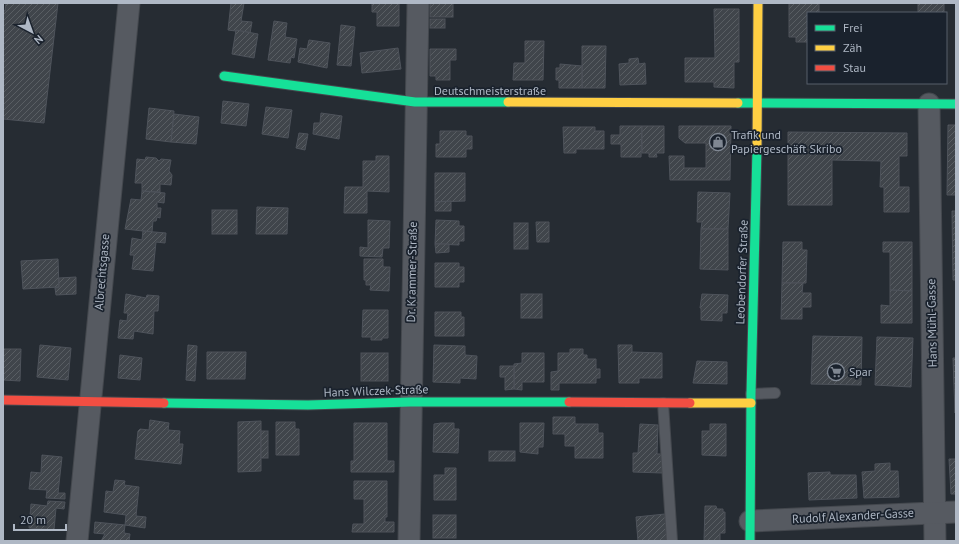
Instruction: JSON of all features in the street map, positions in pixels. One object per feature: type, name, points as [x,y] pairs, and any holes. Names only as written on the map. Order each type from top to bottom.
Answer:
[{"type":"street","name":"Albrechtsgasse","points":[[77,541],[129,3]]},
{"type":"street","name":"Dr. Krammer-Straße","points":[[409,541],[415,102],[418,3]]},
{"type":"street","name":"Leobendorfer Straße","points":[[750,531],[751,398],[757,156],[758,3]]},
{"type":"street","name":"Deutschmeisterstraße","points":[[224,76],[415,102],[757,105],[956,104]]},
{"type":"street","name":"Hans Mühl-Gasse","points":[[929,104],[935,541]]},
{"type":"street","name":"Hans Wilczek-Straße","points":[[3,400],[90,400],[308,405],[410,402],[663,403],[751,398]]},
{"type":"street","name":"Rudolf Alexander-Gasse","points":[[750,531],[934,512],[956,512]]},
{"type":"lane","points":[[751,398],[774,393]]},
{"type":"lane","points":[[663,403],[672,541]]},
{"type":"building","points":[[6,3],[58,3],[44,123],[3,119],[3,10],[5,11]]},
{"type":"building","points":[[231,3],[244,3],[241,21],[252,22],[250,33],[228,30]]},
{"type":"building","points":[[372,3],[399,3],[399,26],[377,26],[377,12],[372,12]]},
{"type":"building","points":[[430,3],[453,3],[453,17],[430,17]]},
{"type":"building","points":[[789,3],[819,3],[819,12],[807,12],[807,42],[796,42],[796,37],[789,37]]},
{"type":"building","points":[[918,3],[944,3],[944,12],[918,12]]},
{"type":"building","points":[[714,9],[739,9],[739,62],[734,62],[734,88],[714,87],[714,82],[685,82],[685,58],[715,58]]},
{"type":"building","points":[[430,19],[445,19],[445,28],[430,28]]},
{"type":"building","points":[[274,21],[287,23],[285,37],[297,39],[294,58],[291,57],[290,63],[268,60]]},
{"type":"building","points":[[341,25],[355,27],[351,66],[337,65]]},
{"type":"building","points":[[236,30],[258,34],[254,58],[232,54]]},
{"type":"building","points":[[309,40],[330,43],[327,68],[298,62],[300,48],[307,49]]},
{"type":"building","points":[[525,41],[544,41],[543,80],[513,80],[514,63],[525,63]]},
{"type":"building","points":[[582,46],[606,46],[605,88],[582,88]]},
{"type":"building","points":[[398,48],[401,69],[362,73],[360,53]]},
{"type":"building","points":[[430,49],[456,49],[456,60],[450,60],[450,80],[436,80],[436,76],[430,76]]},
{"type":"building","points":[[638,58],[639,64],[645,63],[646,84],[620,85],[619,64],[629,63],[629,59]]},
{"type":"building","points":[[560,64],[582,66],[582,88],[559,88],[559,80],[556,80],[556,68],[560,68]]},
{"type":"building","points":[[223,101],[249,104],[246,126],[221,123]]},
{"type":"building","points":[[266,107],[292,110],[288,138],[262,134]]},
{"type":"building","points":[[149,108],[174,111],[171,142],[146,139]]},
{"type":"building","points":[[321,113],[342,116],[339,139],[313,134],[314,123],[320,123]]},
{"type":"building","points":[[174,114],[199,117],[196,144],[171,142]]},
{"type":"building","points":[[948,125],[956,125],[956,195],[947,195]]},
{"type":"building","points":[[620,126],[642,126],[641,157],[621,157],[621,144],[611,144],[611,135],[620,135]]},
{"type":"building","points":[[642,126],[664,126],[664,153],[656,153],[657,157],[649,157],[649,153],[642,153]]},
{"type":"building","points":[[679,126],[731,126],[730,180],[670,180],[669,156],[684,156],[684,168],[706,168],[706,143],[685,143],[679,138]]},
{"type":"building","points":[[563,127],[595,127],[595,131],[604,131],[604,149],[576,149],[576,153],[564,153]]},
{"type":"building","points":[[440,131],[466,131],[466,136],[472,136],[472,149],[466,149],[466,157],[436,157],[436,144],[440,144]]},
{"type":"building","points":[[788,132],[907,133],[907,156],[899,156],[899,187],[909,187],[909,212],[884,212],[884,187],[880,187],[881,161],[832,160],[832,205],[788,205]]},
{"type":"building","points":[[299,133],[308,134],[305,150],[296,148]]},
{"type":"building","points":[[376,156],[389,156],[389,192],[367,191],[367,213],[344,213],[345,187],[363,187],[363,161],[376,161]]},
{"type":"building","points":[[146,157],[156,158],[159,161],[161,159],[171,160],[169,171],[172,175],[171,185],[160,184],[160,192],[142,191],[142,183],[135,183],[137,159],[145,160]]},
{"type":"building","points":[[435,173],[465,173],[465,201],[435,202]]},
{"type":"building","points":[[142,191],[165,193],[164,203],[157,202],[157,208],[161,208],[160,218],[157,217],[156,221],[153,221],[152,232],[125,229],[131,199],[141,200]]},
{"type":"building","points":[[698,192],[730,193],[728,229],[701,229],[702,222],[697,222]]},
{"type":"building","points":[[451,201],[451,211],[435,211],[435,202]]},
{"type":"building","points":[[257,207],[288,208],[287,234],[256,234]]},
{"type":"building","points":[[212,210],[237,210],[237,234],[212,234]]},
{"type":"building","points":[[952,211],[956,211],[956,280],[953,280]]},
{"type":"building","points":[[368,220],[390,221],[389,248],[383,248],[382,257],[360,256],[360,247],[368,248]]},
{"type":"building","points":[[436,220],[459,221],[459,226],[464,226],[464,241],[459,241],[459,245],[435,244]]},
{"type":"building","points":[[536,222],[549,222],[549,242],[537,242]]},
{"type":"building","points":[[514,223],[528,223],[528,249],[514,249]]},
{"type":"building","points":[[701,229],[728,229],[728,270],[700,269]]},
{"type":"building","points":[[143,231],[166,233],[165,243],[156,242],[153,271],[132,269],[134,255],[130,255],[132,238],[142,240]]},
{"type":"building","points":[[783,242],[802,242],[802,250],[807,250],[806,283],[782,283]]},
{"type":"building","points":[[883,242],[912,242],[912,291],[890,290],[890,252],[883,252]]},
{"type":"building","points":[[435,244],[449,244],[449,252],[436,253]]},
{"type":"building","points":[[58,259],[59,287],[23,289],[21,261]]},
{"type":"building","points":[[364,259],[383,259],[383,267],[390,267],[389,291],[370,290],[371,285],[366,285],[366,280],[364,280]]},
{"type":"building","points":[[435,263],[459,263],[459,267],[464,267],[464,282],[459,282],[459,287],[435,287]]},
{"type":"building","points":[[76,277],[76,294],[56,295],[55,288],[59,287],[59,278]]},
{"type":"building","points":[[782,283],[803,283],[802,293],[811,293],[811,307],[802,307],[802,319],[781,319]]},
{"type":"building","points":[[890,290],[912,291],[912,323],[881,323],[881,305],[890,306]]},
{"type":"building","points":[[126,294],[146,298],[147,295],[159,296],[158,311],[154,311],[153,334],[134,331],[133,339],[118,338],[120,320],[127,321],[128,313],[124,313]]},
{"type":"building","points":[[521,294],[542,294],[542,318],[521,318]]},
{"type":"building","points":[[702,294],[728,295],[727,313],[722,313],[722,321],[701,320],[700,308]]},
{"type":"building","points":[[363,310],[388,310],[388,338],[382,338],[382,340],[371,340],[371,337],[362,337]]},
{"type":"building","points":[[435,312],[461,312],[461,317],[464,317],[464,336],[435,336]]},
{"type":"building","name":"Spar","points":[[813,336],[862,337],[861,385],[811,384]]},
{"type":"building","points":[[877,337],[913,338],[911,387],[875,385]]},
{"type":"building","points":[[40,345],[71,348],[68,380],[37,377]]},
{"type":"building","points":[[188,345],[197,346],[195,381],[186,380]]},
{"type":"building","points":[[434,345],[465,346],[465,355],[477,356],[476,379],[460,378],[460,383],[433,382]]},
{"type":"building","points":[[618,345],[632,345],[632,352],[662,353],[662,378],[639,378],[639,383],[619,383]]},
{"type":"building","points":[[3,349],[21,349],[20,381],[3,380]]},
{"type":"building","points":[[570,349],[583,349],[583,355],[587,355],[587,359],[596,359],[596,369],[600,369],[600,378],[596,378],[596,383],[559,383],[559,390],[551,390],[551,372],[558,371],[558,353],[570,353]]},
{"type":"building","points":[[207,352],[246,352],[245,379],[207,379]]},
{"type":"building","points":[[361,353],[388,353],[388,381],[361,381]]},
{"type":"building","points":[[522,353],[544,353],[544,382],[522,382],[522,390],[514,389],[514,364],[522,363]]},
{"type":"building","points":[[120,355],[142,358],[140,380],[118,378]]},
{"type":"building","points":[[953,358],[956,358],[955,413]]},
{"type":"building","points":[[697,361],[727,362],[727,384],[693,383]]},
{"type":"building","points":[[500,366],[514,366],[514,389],[505,390],[505,377],[500,377]]},
{"type":"building","points":[[553,417],[575,417],[575,424],[598,424],[598,433],[603,433],[603,458],[575,458],[575,446],[565,446],[565,434],[553,434]]},
{"type":"building","points":[[150,420],[169,423],[168,430],[180,431],[179,444],[183,444],[181,464],[135,459],[138,431],[140,429],[149,430]]},
{"type":"building","points":[[261,421],[261,471],[238,472],[238,422]]},
{"type":"building","points":[[276,422],[295,422],[295,429],[299,429],[299,455],[276,455]]},
{"type":"building","points":[[354,423],[387,423],[387,461],[394,461],[394,472],[351,472],[351,461],[354,461]]},
{"type":"building","points":[[454,423],[454,429],[459,429],[458,453],[433,452],[434,424]]},
{"type":"building","points":[[520,423],[544,423],[543,447],[538,447],[538,454],[520,452]]},
{"type":"building","points":[[640,424],[658,425],[657,454],[663,454],[662,473],[633,472],[633,453],[638,453]]},
{"type":"building","points":[[710,424],[726,424],[726,456],[702,455],[702,431],[710,431]]},
{"type":"building","points":[[261,431],[268,431],[268,458],[261,458]]},
{"type":"building","points":[[489,451],[515,451],[515,461],[489,461]]},
{"type":"building","points":[[42,455],[62,457],[58,493],[65,493],[65,499],[46,498],[47,490],[29,489],[31,472],[41,473]]},
{"type":"building","points":[[949,459],[956,459],[956,494],[951,494]]},
{"type":"building","points":[[890,463],[890,471],[898,471],[899,497],[864,498],[862,472],[875,471],[875,464]]},
{"type":"building","points":[[445,468],[456,468],[456,500],[434,500],[434,475],[445,475]]},
{"type":"building","points":[[830,472],[830,475],[856,475],[857,498],[809,500],[808,473]]},
{"type":"building","points":[[115,480],[125,481],[124,485],[139,487],[136,516],[146,517],[145,528],[125,525],[126,515],[104,512],[106,491],[113,492]]},
{"type":"building","points":[[354,481],[387,481],[387,517],[385,517],[385,522],[394,522],[394,532],[352,532],[353,524],[364,524],[364,499],[354,499]]},
{"type":"building","points":[[48,501],[65,502],[64,509],[56,508],[54,530],[29,528],[31,504],[47,506]]},
{"type":"building","points":[[705,506],[716,506],[717,509],[723,509],[723,512],[725,512],[725,533],[720,533],[720,541],[704,541]]},
{"type":"building","points":[[665,514],[667,541],[638,541],[636,517]]},
{"type":"building","points":[[433,515],[456,515],[456,538],[433,538]]},
{"type":"building","points":[[95,522],[125,525],[124,533],[130,534],[129,541],[101,541],[105,534],[94,533]]},
{"type":"traffic: fast","points":[[224,76],[415,102],[508,102]]},
{"type":"traffic: fast","points":[[738,103],[956,104]]},
{"type":"traffic: fast","points":[[750,541],[751,394],[757,148]]},
{"type":"traffic: fast","points":[[164,403],[308,405],[410,402],[569,402]]},
{"type":"traffic: slow","points":[[757,148],[758,3]]},
{"type":"traffic: slow","points":[[508,102],[738,103]]},
{"type":"traffic: slow","points":[[690,403],[751,403]]},
{"type":"traffic: jam","points":[[3,400],[164,403]]},
{"type":"traffic: jam","points":[[569,402],[690,403]]},
{"type":"place","name":"Trafik und Papiergeschäft Skribo","points":[[718,142]]},
{"type":"place","name":"Spar","points":[[836,372]]}]
